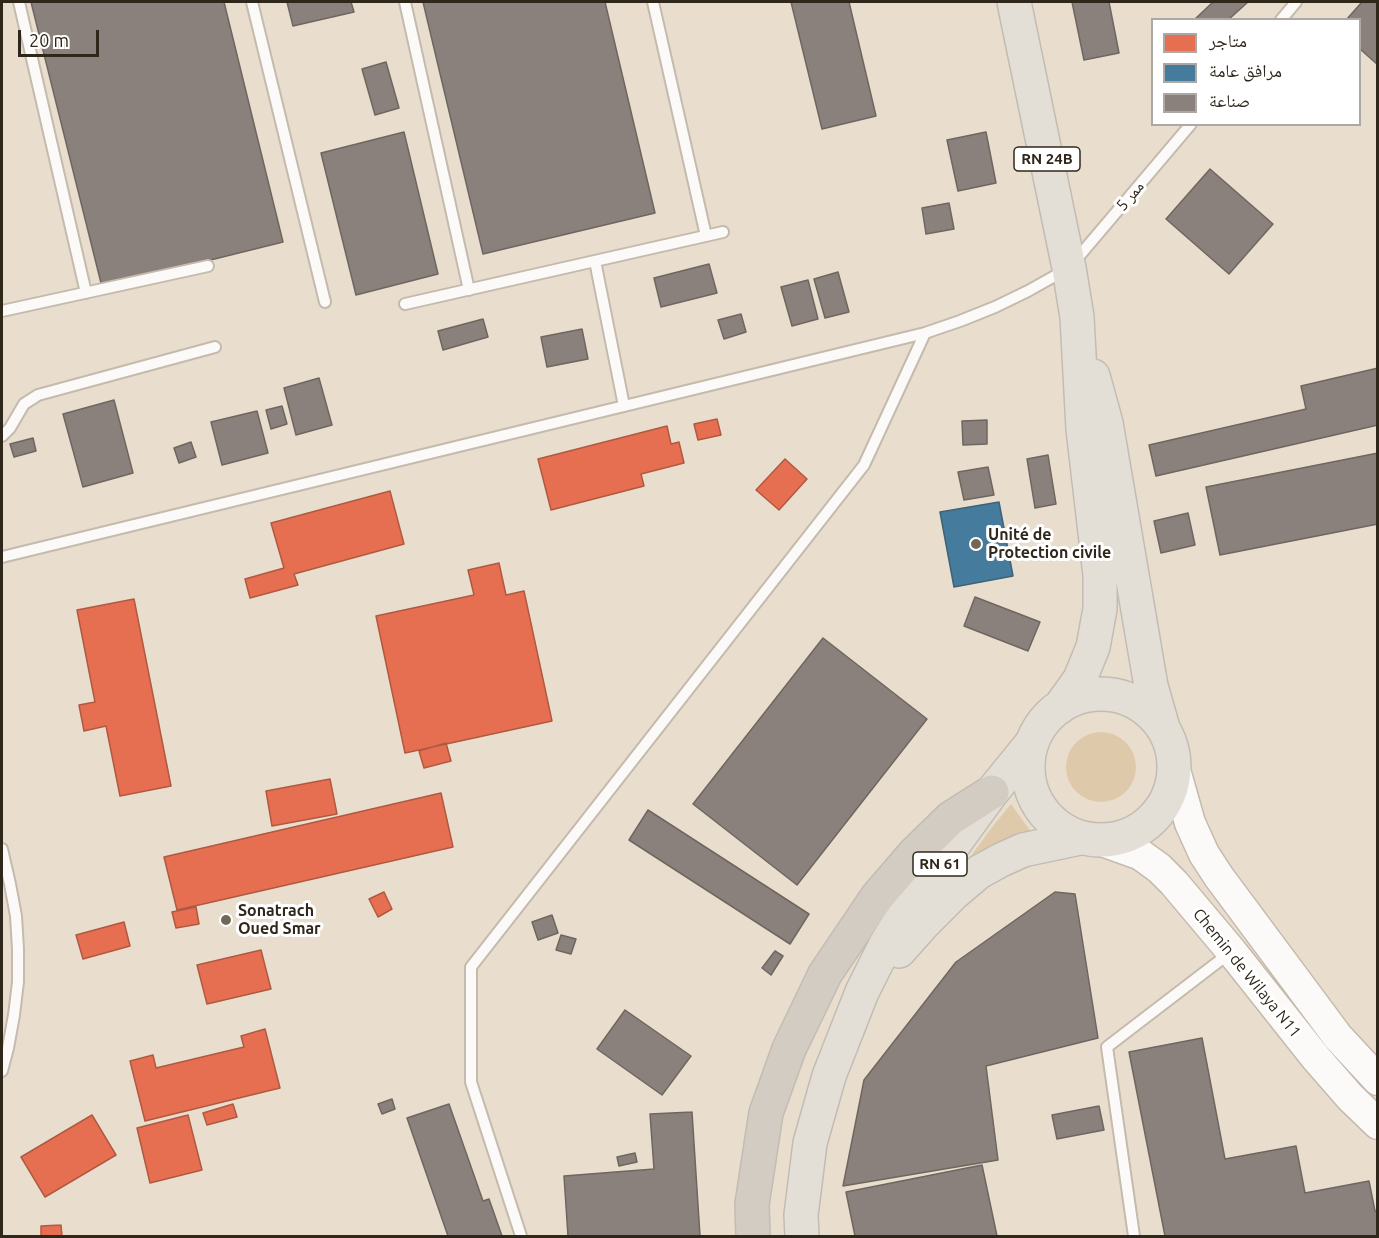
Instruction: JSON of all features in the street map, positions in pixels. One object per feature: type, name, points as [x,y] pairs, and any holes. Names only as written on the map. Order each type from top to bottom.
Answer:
[{"type":"highway","points":[[753,1236],[752,1204],[766,1113],[789,1048],[825,974],[877,897],[914,854],[951,818],[992,792]]},
{"type":"main road","name":"RN 24B","points":[[1014,2],[1070,268],[1077,317]]},
{"type":"main road","points":[[1077,317],[1106,423],[1150,686],[1172,748],[1175,770],[1171,792],[1160,812],[1144,827],[1124,837],[1091,839],[1060,828],[1042,812],[1031,791],[1027,768],[1031,744],[1042,723],[1080,679],[1093,647],[1100,609],[1100,575],[1083,429],[1077,317]]},
{"type":"main road","points":[[1059,706],[1081,696],[1105,694],[1128,699],[1149,711],[1163,728]]},
{"type":"main road","name":"RN 61","points":[[802,1236],[801,1215],[810,1143],[829,1076],[862,992],[886,944],[909,906],[992,792],[1031,744]]},
{"type":"main road","name":"Chemin de Wilaya N11","points":[[1175,770],[1190,823],[1204,854],[1338,1037],[1377,1080]]},
{"type":"main road","name":"RN 61","points":[[862,992],[923,924],[979,872],[1023,850],[1091,839]]},
{"type":"main road","name":"Chemin de Wilaya N11","points":[[1091,839],[1141,855],[1174,883],[1316,1058],[1377,1124]]},
{"type":"lane","points":[[19,2],[86,292]]},
{"type":"lane","points":[[252,2],[324,302]]},
{"type":"lane","points":[[405,2],[468,290]]},
{"type":"lane","points":[[653,2],[706,236]]},
{"type":"lane","points":[[1283,18],[1296,2]]},
{"type":"lane","name":"ممر 5","points":[[1070,268],[1189,126]]},
{"type":"lane","points":[[405,304],[723,232]]},
{"type":"lane","points":[[595,261],[624,406]]},
{"type":"lane","points":[[2,311],[208,266]]},
{"type":"lane","points":[[2,557],[925,333],[995,307],[1070,268]]},
{"type":"lane","points":[[521,1236],[471,1082],[471,967],[864,465],[925,333]]},
{"type":"lane","points":[[2,436],[10,428],[24,404],[38,395],[215,347]]},
{"type":"lane","points":[[2,849],[14,905],[18,982],[14,1015],[2,1071]]},
{"type":"lane","points":[[1134,1236],[1107,1047],[1232,952]]},
{"type":"shaded area","points":[[1101,732],[1114,735],[1126,742],[1133,754],[1136,767],[1133,780],[1126,792],[1114,799],[1101,802],[1088,799],[1076,792],[1069,780],[1066,767],[1069,754],[1076,742],[1088,735]]},
{"type":"shaded area","points":[[1011,804],[1031,832],[962,868],[993,826]]},
{"type":"building: متاجر","points":[[717,419],[721,435],[698,440],[694,424]]},
{"type":"building: متاجر","points":[[667,426],[671,444],[679,442],[684,463],[641,474],[644,486],[551,510],[538,459]]},
{"type":"building: متاجر","points":[[785,459],[807,479],[779,510],[756,490]]},
{"type":"building: متاجر","points":[[390,491],[404,544],[294,574],[298,585],[250,598],[245,579],[284,568],[271,523]]},
{"type":"building: متاجر","points":[[499,563],[506,595],[524,591],[552,721],[405,753],[376,616],[474,595],[468,570]]},
{"type":"building: متاجر","points":[[134,599],[171,786],[120,796],[106,726],[84,731],[79,705],[95,702],[77,610]]},
{"type":"building: متاجر","points":[[446,743],[451,761],[424,768],[419,751]]},
{"type":"building: متاجر","points":[[330,779],[337,814],[272,826],[266,791]]},
{"type":"building: متاجر","points":[[441,793],[453,847],[177,910],[164,857]]},
{"type":"building: متاجر","points":[[384,892],[392,909],[378,917],[369,899]]},
{"type":"building: متاجر","points":[[196,907],[199,924],[176,928],[172,912]]},
{"type":"building: متاجر","points":[[124,922],[130,946],[83,959],[76,935]]},
{"type":"building: متاجر","points":[[261,950],[271,989],[207,1004],[197,965]]},
{"type":"building: متاجر","points":[[265,1029],[280,1088],[145,1121],[130,1061],[153,1055],[156,1068],[244,1047],[241,1036]]},
{"type":"building: متاجر","points":[[233,1104],[237,1117],[207,1125],[203,1113]]},
{"type":"building: متاجر","points":[[92,1115],[116,1155],[45,1197],[21,1157]]},
{"type":"building: متاجر","points":[[188,1115],[202,1170],[150,1183],[137,1128]]},
{"type":"building: متاجر","points":[[61,1225],[62,1236],[41,1236],[41,1226]]},
{"type":"building: مرافق عامة","name":"Unité de Protection civile","points":[[999,502],[1013,576],[954,587],[940,512]]},
{"type":"building: صناعة","points":[[31,2],[224,2],[283,242],[102,287]]},
{"type":"building: صناعة","points":[[287,2],[351,2],[354,12],[293,26]]},
{"type":"building: صناعة","points":[[423,2],[605,2],[655,213],[483,254]]},
{"type":"building: صناعة","points":[[791,2],[849,2],[876,116],[822,129]]},
{"type":"building: صناعة","points":[[1072,2],[1109,2],[1119,53],[1084,60]]},
{"type":"building: صناعة","points":[[1213,2],[1248,2],[1230,18],[1196,18]]},
{"type":"building: صناعة","points":[[1362,2],[1378,2],[1378,65],[1361,50],[1361,18],[1348,18]]},
{"type":"building: صناعة","points":[[386,62],[399,108],[375,115],[362,69]]},
{"type":"building: صناعة","points":[[404,132],[438,274],[356,295],[321,153]]},
{"type":"building: صناعة","points":[[986,132],[996,183],[958,191],[947,140]]},
{"type":"building: صناعة","points":[[1210,169],[1273,224],[1229,274],[1166,219]]},
{"type":"building: صناعة","points":[[949,203],[954,229],[926,234],[922,208]]},
{"type":"building: صناعة","points":[[709,264],[717,293],[661,307],[654,278]]},
{"type":"building: صناعة","points":[[838,272],[849,312],[825,318],[814,279]]},
{"type":"building: صناعة","points":[[808,280],[818,319],[792,326],[781,287]]},
{"type":"building: صناعة","points":[[741,314],[746,332],[724,339],[718,320]]},
{"type":"building: صناعة","points":[[483,319],[488,337],[443,350],[438,331]]},
{"type":"building: صناعة","points":[[582,329],[588,359],[547,367],[541,337]]},
{"type":"building: صناعة","points":[[1378,368],[1378,425],[1156,476],[1149,445],[1306,409],[1301,386]]},
{"type":"building: صناعة","points":[[319,378],[332,425],[296,435],[284,388]]},
{"type":"building: صناعة","points":[[114,400],[133,473],[83,487],[63,414]]},
{"type":"building: صناعة","points":[[282,406],[287,424],[271,429],[266,410]]},
{"type":"building: صناعة","points":[[257,411],[268,453],[222,465],[211,422]]},
{"type":"building: صناعة","points":[[987,420],[987,444],[963,445],[962,421]]},
{"type":"building: صناعة","points":[[33,438],[36,451],[14,457],[10,444]]},
{"type":"building: صناعة","points":[[191,442],[196,457],[179,463],[174,448]]},
{"type":"building: صناعة","points":[[1378,453],[1378,524],[1220,555],[1206,487]]},
{"type":"building: صناعة","points":[[1048,455],[1056,504],[1035,508],[1027,459]]},
{"type":"building: صناعة","points":[[988,467],[994,495],[964,500],[958,472]]},
{"type":"building: صناعة","points":[[1188,513],[1195,545],[1161,553],[1154,521]]},
{"type":"building: صناعة","points":[[975,597],[1040,622],[1028,651],[964,626]]},
{"type":"building: صناعة","points":[[823,638],[927,719],[797,885],[693,804]]},
{"type":"building: صناعة","points":[[648,810],[809,914],[790,944],[629,840]]},
{"type":"building: صناعة","points":[[1055,892],[1075,894],[1098,1038],[986,1066],[998,1160],[843,1186],[864,1080],[956,962]]},
{"type":"building: صناعة","points":[[552,915],[558,933],[538,940],[532,922]]},
{"type":"building: صناعة","points":[[561,935],[576,939],[571,954],[556,950]]},
{"type":"building: صناعة","points":[[775,951],[783,956],[771,975],[762,968]]},
{"type":"building: صناعة","points":[[625,1010],[691,1056],[662,1095],[597,1049]]},
{"type":"building: صناعة","points":[[1202,1038],[1225,1159],[1296,1146],[1305,1193],[1369,1181],[1375,1211],[1378,1211],[1378,1236],[1165,1236],[1129,1052]]},
{"type":"building: صناعة","points":[[392,1099],[395,1109],[382,1114],[378,1104]]},
{"type":"building: صناعة","points":[[449,1104],[483,1201],[489,1199],[502,1236],[448,1236],[407,1118]]},
{"type":"building: صناعة","points":[[1099,1106],[1104,1130],[1057,1139],[1052,1115]]},
{"type":"building: صناعة","points":[[692,1112],[700,1236],[568,1236],[564,1176],[654,1169],[650,1114]]},
{"type":"building: صناعة","points":[[635,1153],[637,1162],[619,1166],[617,1157]]},
{"type":"building: صناعة","points":[[982,1165],[997,1236],[855,1236],[846,1192]]},
{"type":"place","name":"Unité de Protection civile","points":[[976,544]]},
{"type":"place","name":"Sonatrach Oued Smar","points":[[226,920]]}]
